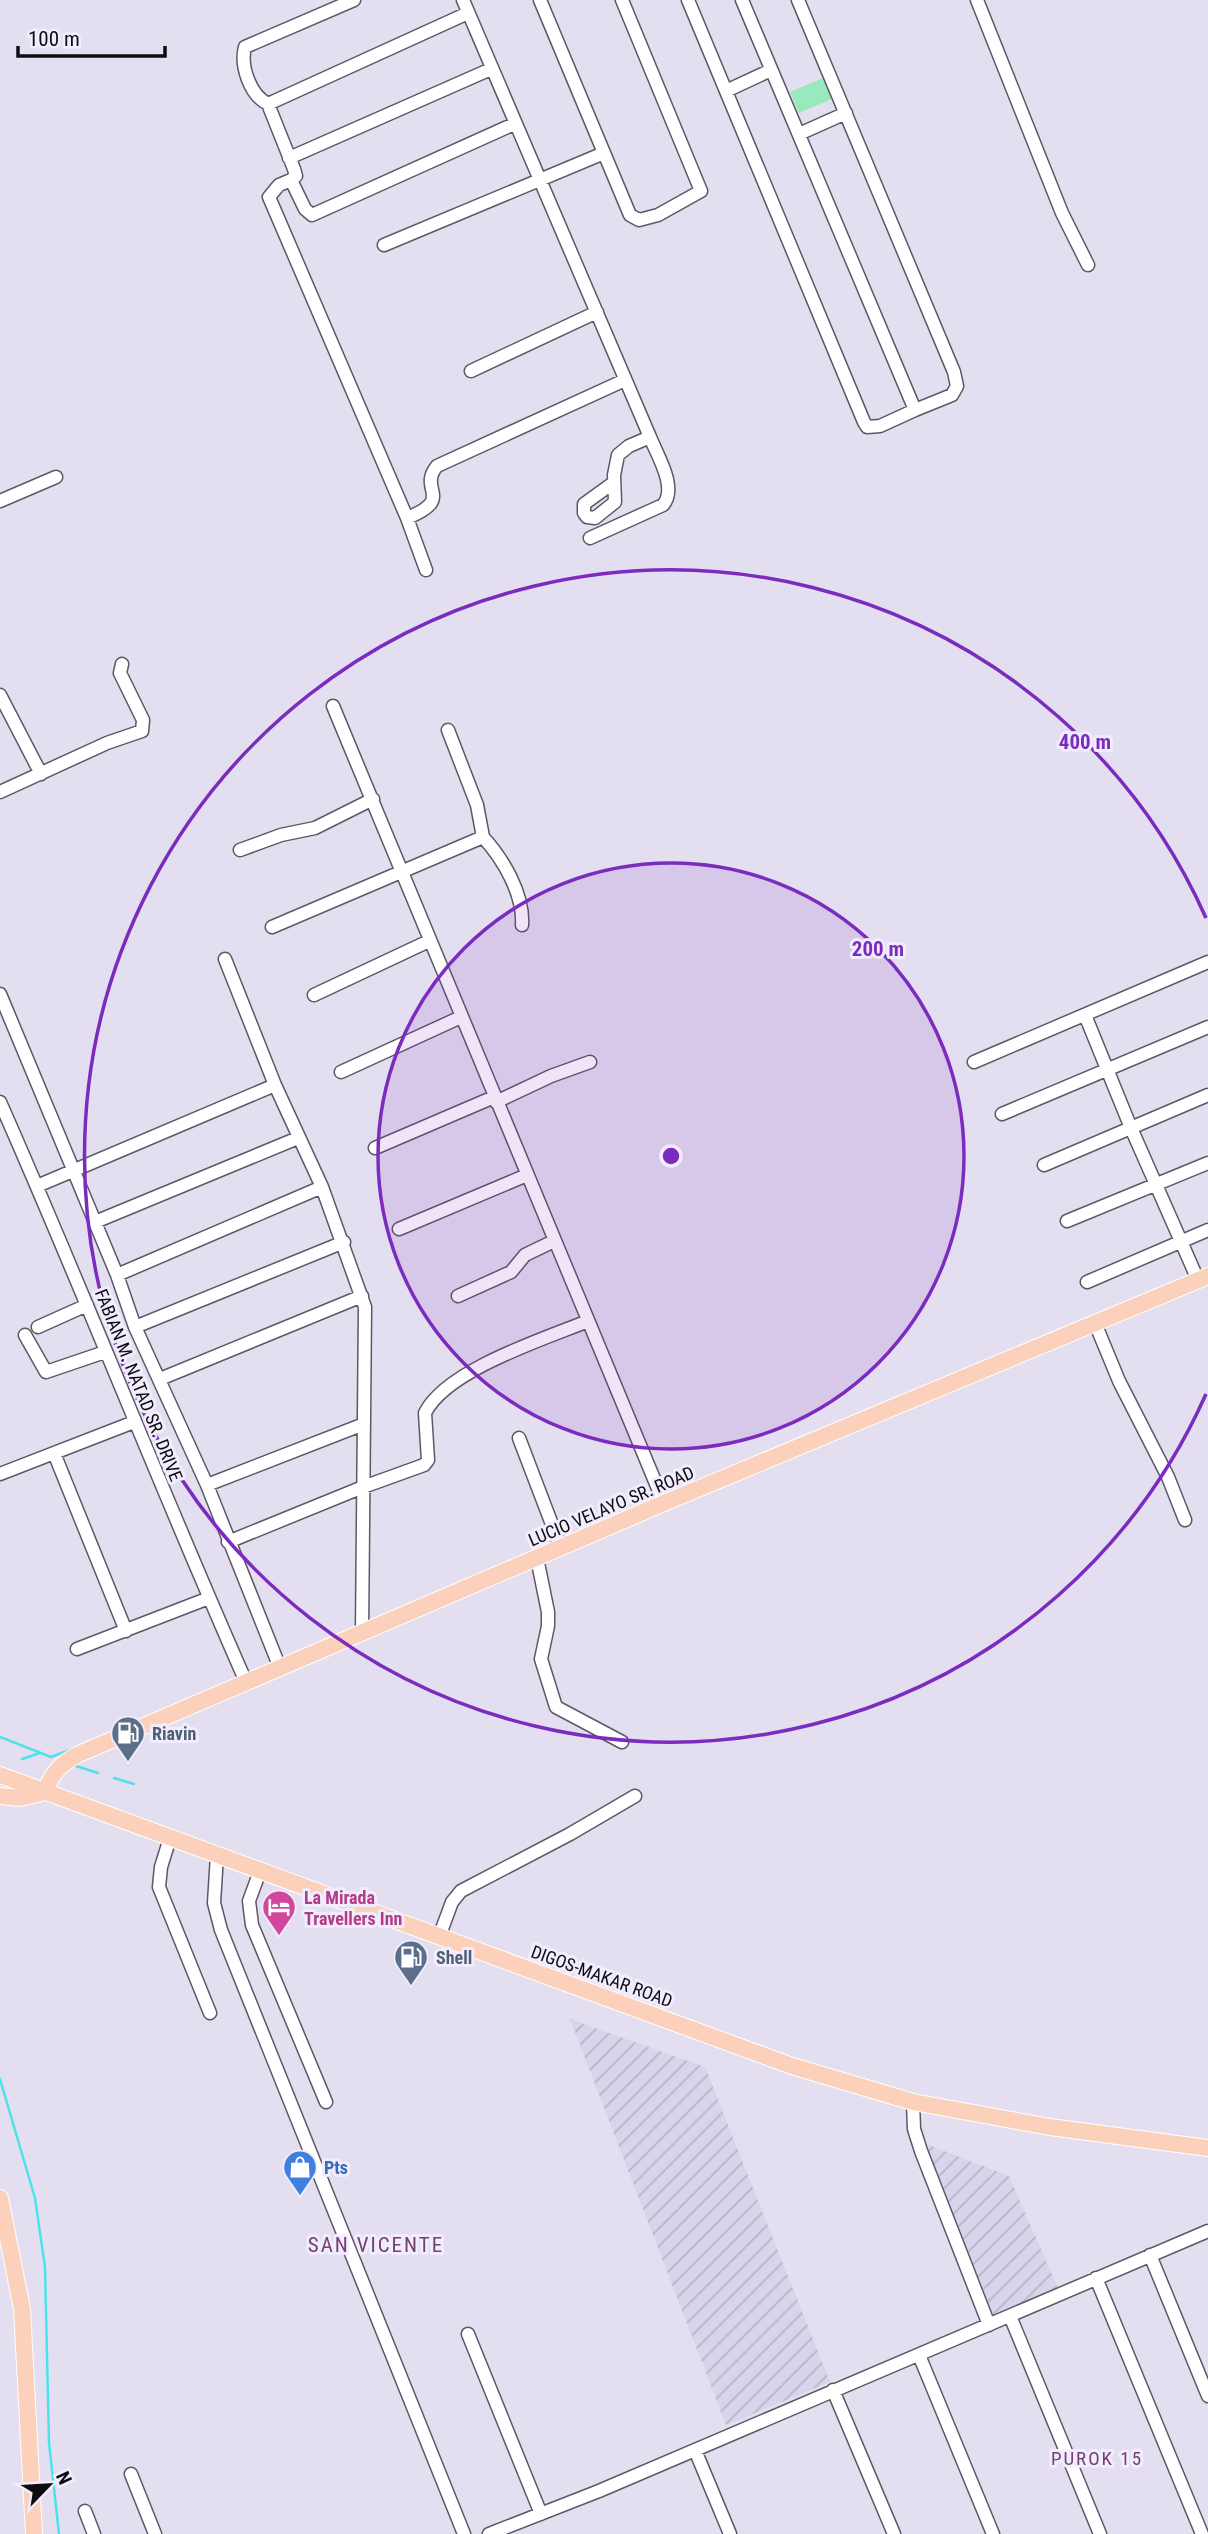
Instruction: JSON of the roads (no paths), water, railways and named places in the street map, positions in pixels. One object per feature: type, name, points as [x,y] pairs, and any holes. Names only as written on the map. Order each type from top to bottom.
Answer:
[{"type":"main road","name":"LUCIO VELAYO SR. ROAD","points":[[45,1792],[54,1772],[68,1760],[664,1503],[1203,1278]]},
{"type":"main road","name":"DIGOS-MAKAR ROAD","points":[[0,1775],[792,2066],[913,2102],[1050,2127],[1208,2148]]},
{"type":"main road","points":[[0,1796],[20,1798],[45,1792]]},
{"type":"main road","points":[[0,2198],[5,2242],[24,2335],[34,2534]]},
{"type":"street","points":[[354,0],[245,47],[243,58],[251,87],[256,96],[268,104],[296,176],[279,185],[269,197],[407,518],[426,570]]},
{"type":"street","points":[[463,0],[669,487],[669,499],[656,509],[590,538]]},
{"type":"street","points":[[540,0],[630,215],[639,220],[658,215],[701,191],[622,0]]},
{"type":"street","points":[[688,0],[864,422],[867,427],[880,426],[952,395],[957,386],[954,372],[798,0]]},
{"type":"street","points":[[742,0],[915,410]]},
{"type":"street","points":[[977,0],[1062,213],[1088,265]]},
{"type":"street","points":[[268,104],[468,13]]},
{"type":"street","points":[[289,158],[491,69]]},
{"type":"street","points":[[726,91],[771,70]]},
{"type":"street","points":[[799,134],[846,113]]},
{"type":"street","points":[[291,180],[307,212],[312,215],[514,124]]},
{"type":"street","points":[[384,244],[604,153]]},
{"type":"street","points":[[471,371],[597,312]]},
{"type":"street","points":[[407,518],[433,502],[431,477],[437,466],[625,380]]},
{"type":"street","points":[[613,483],[618,455],[629,446],[650,437]]},
{"type":"street","points":[[0,501],[56,477]]},
{"type":"street","points":[[0,792],[107,743],[142,731],[143,720],[120,673],[122,664]]},
{"type":"street","points":[[0,695],[41,774]]},
{"type":"street","points":[[333,706],[664,1503]]},
{"type":"street","points":[[448,730],[477,805],[483,837],[503,862],[521,909],[522,925]]},
{"type":"street","points":[[240,850],[281,835],[315,828],[373,799]]},
{"type":"street","points":[[272,927],[483,837]]},
{"type":"street","points":[[314,995],[429,941]]},
{"type":"street","points":[[225,959],[275,1085],[322,1187],[344,1242],[365,1307],[362,1634]]},
{"type":"street","points":[[974,1062],[1208,962]]},
{"type":"street","points":[[0,994],[117,1275],[135,1327],[207,1485],[280,1668]]},
{"type":"street","points":[[1085,1015],[1180,1242],[1203,1278]]},
{"type":"street","points":[[341,1072],[461,1017]]},
{"type":"street","points":[[1002,1114],[1208,1027]]},
{"type":"street","points":[[375,1149],[590,1062]]},
{"type":"street","points":[[37,1186],[275,1085]]},
{"type":"street","points":[[1044,1165],[1208,1095]]},
{"type":"street","name":"FABIAN M. NATAD SR. DRIVE","points":[[0,1102],[5,1127],[37,1186],[134,1422],[246,1682]]},
{"type":"street","points":[[95,1222],[298,1138]]},
{"type":"street","points":[[1067,1222],[1208,1163]]},
{"type":"street","points":[[399,1229],[527,1175]]},
{"type":"street","points":[[117,1275],[322,1187]]},
{"type":"street","points":[[1087,1282],[1208,1230]]},
{"type":"street","points":[[458,1296],[511,1272],[525,1255],[554,1241]]},
{"type":"street","points":[[135,1327],[344,1242]]},
{"type":"street","points":[[160,1379],[362,1296]]},
{"type":"street","points":[[38,1327],[87,1305]]},
{"type":"street","points":[[228,1542],[427,1463],[425,1413],[444,1390],[493,1361],[588,1321]]},
{"type":"street","points":[[1094,1323],[1119,1381],[1163,1466],[1185,1520]]},
{"type":"street","points":[[25,1335],[46,1372],[105,1352]]},
{"type":"street","points":[[0,1475],[134,1422]]},
{"type":"street","points":[[207,1485],[364,1424]]},
{"type":"street","points":[[519,1438],[561,1548]]},
{"type":"street","points":[[54,1453],[127,1631]]},
{"type":"street","points":[[537,1558],[548,1612],[548,1626],[541,1658],[556,1707],[622,1742]]},
{"type":"street","points":[[77,1648],[209,1598]]},
{"type":"street","points":[[439,1937],[453,1902],[461,1891],[570,1834],[635,1796]]},
{"type":"street","points":[[170,1838],[161,1867],[159,1887],[210,2014]]},
{"type":"street","points":[[217,1855],[214,1903],[221,1930],[464,2534]]},
{"type":"street","points":[[260,1871],[249,1901],[253,1925],[326,2102]]},
{"type":"street","points":[[913,2102],[914,2129],[921,2151],[989,2325]]},
{"type":"street","points":[[489,2534],[695,2450],[1208,2231]]},
{"type":"street","points":[[1150,2255],[1208,2396]]},
{"type":"street","points":[[1096,2278],[1202,2534]]},
{"type":"street","points":[[1010,2316],[1100,2534]]},
{"type":"street","points":[[468,2334],[541,2514]]},
{"type":"street","points":[[919,2354],[993,2534]]},
{"type":"street","points":[[834,2390],[894,2534]]},
{"type":"street","points":[[695,2450],[730,2534]]},
{"type":"street","points":[[131,2474],[155,2534]]},
{"type":"street","points":[[85,2511],[94,2534]]},
{"type":"waterway","points":[[0,1737],[51,1757],[72,1749]]},
{"type":"waterway","points":[[22,1759],[40,1753]]},
{"type":"waterway","points":[[76,1766],[98,1773]]},
{"type":"waterway","points":[[114,1778],[134,1784]]},
{"type":"waterway","points":[[0,2079],[35,2198],[45,2267],[49,2443],[59,2534]]},
{"type":"place","name":"Riavin","points":[[128,1763]]},
{"type":"place","name":"La Mirada Travellers Inn","points":[[279,1937]]},
{"type":"place","name":"Shell","points":[[411,1987]]},
{"type":"place","name":"Pts","points":[[300,2197]]},
{"type":"district","name":"SAN VICENTE","points":[[376,2245]]},
{"type":"district","name":"PUROK 15","points":[[1097,2458]]}]
